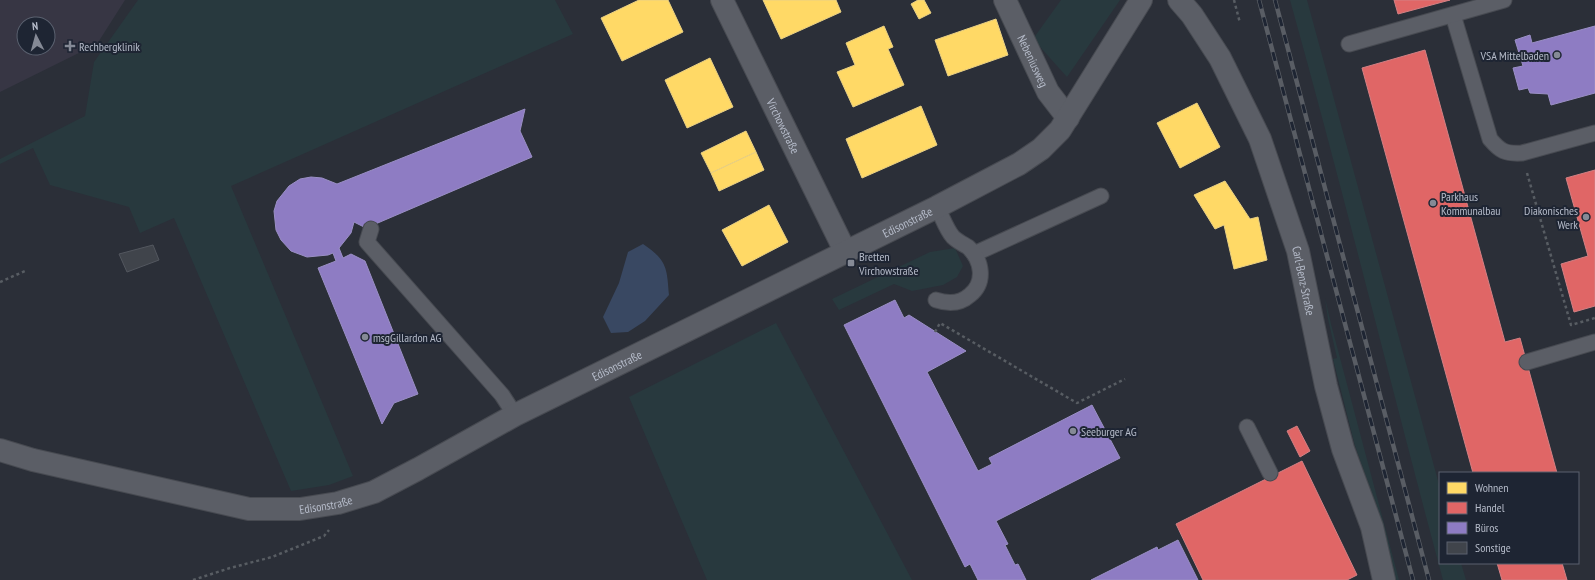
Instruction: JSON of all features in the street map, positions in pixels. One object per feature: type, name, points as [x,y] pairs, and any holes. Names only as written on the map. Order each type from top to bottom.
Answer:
[{"type":"street","name":"Virchowstraße","points":[[722,0],[845,251]]},
{"type":"street","name":"Nebeniusweg","points":[[1005,0],[1048,92],[1068,118]]},
{"type":"street","name":"Edisonstraße","points":[[0,450],[48,464],[249,509],[300,509],[338,503],[374,492],[515,415],[845,251],[937,207],[1019,164],[1035,153],[1060,130],[1141,0]]},
{"type":"street","name":"Carl-Benz-Straße","points":[[1179,0],[1192,15],[1220,58],[1260,139],[1298,251],[1319,355],[1334,414],[1347,461],[1372,527],[1384,580]]},
{"type":"lane","points":[[1349,44],[1504,0]]},
{"type":"lane","points":[[1453,15],[1490,139],[1499,150],[1510,154],[1522,153],[1595,133]]},
{"type":"lane","points":[[974,254],[1101,196]]},
{"type":"lane","points":[[936,300],[946,303],[957,303],[966,299],[974,292],[979,282],[981,272],[979,262],[974,254],[953,237],[937,207]]},
{"type":"lane","points":[[371,229],[367,242],[502,395],[515,415]]},
{"type":"lane","points":[[1527,362],[1595,342]]},
{"type":"lane","points":[[1247,427],[1270,473]]},
{"type":"path","points":[[1234,0],[1240,23]]},
{"type":"path","points":[[1522,153],[1571,325],[1595,318]]},
{"type":"path","points":[[0,282],[24,271]]},
{"type":"path","points":[[935,332],[940,323],[1077,403],[1125,379]]},
{"type":"path","points":[[193,580],[272,557],[295,548]]},
{"type":"shaded area","name":"Rechbergklinik","points":[[0,0],[125,0],[97,44],[0,92]]},
{"type":"shaded area","points":[[138,0],[555,0],[573,34],[231,186],[353,476],[329,485],[291,491],[174,218],[140,233],[129,207],[50,185],[33,148],[0,164],[0,159],[85,116],[94,62]]},
{"type":"shaded area","points":[[1061,0],[1120,0],[1067,77],[1033,39]]},
{"type":"shaded area","points":[[1290,0],[1307,0],[1439,484],[1439,564],[1461,564],[1466,580],[1443,580]]},
{"type":"shaded area","points":[[955,248],[963,266],[957,277],[943,285],[912,291],[894,284],[839,310],[832,299],[930,252]]},
{"type":"shaded area","points":[[1325,298],[1399,580],[1395,580],[1382,522],[1355,446],[1333,359],[1337,358]]},
{"type":"shaded area","points":[[776,323],[912,580],[707,580],[629,397]]},
{"type":"water","points":[[643,244],[657,255],[664,265],[669,295],[645,321],[628,332],[611,333],[603,317],[619,283],[628,252]]},
{"type":"building: Wohnen","points":[[639,0],[668,0],[683,32],[622,61],[601,18]]},
{"type":"building: Wohnen","points":[[763,0],[836,0],[841,12],[781,39]]},
{"type":"building: Wohnen","points":[[918,0],[924,0],[931,13],[919,19],[911,4]]},
{"type":"building: Wohnen","points":[[996,19],[1008,55],[948,76],[935,40]]},
{"type":"building: Wohnen","points":[[884,26],[893,47],[888,49],[904,85],[853,107],[837,72],[855,65],[846,43]]},
{"type":"building: Wohnen","points":[[710,58],[733,107],[687,128],[665,80]]},
{"type":"building: Wohnen","points":[[1197,103],[1220,147],[1180,168],[1157,123]]},
{"type":"building: Wohnen","points":[[921,106],[937,145],[862,178],[846,139]]},
{"type":"building: Wohnen","points":[[746,131],[756,152],[711,173],[701,153]]},
{"type":"building: Wohnen","points":[[756,152],[764,170],[719,191],[711,173]]},
{"type":"building: Wohnen","points":[[1225,181],[1250,219],[1258,217],[1267,260],[1234,269],[1224,225],[1215,229],[1194,195]]},
{"type":"building: Wohnen","points":[[769,205],[788,242],[742,266],[722,230]]},
{"type":"building: Handel","points":[[1394,0],[1450,0],[1398,14]]},
{"type":"building: Handel","name":"Parkhaus Kommunalbau","points":[[1425,50],[1505,342],[1520,338],[1557,472],[1473,472],[1362,68]]},
{"type":"building: Handel","name":"Diakonisches Werk","points":[[1595,170],[1595,306],[1574,312],[1561,264],[1588,256],[1566,178]]},
{"type":"building: Handel","points":[[1297,426],[1310,451],[1300,457],[1287,431]]},
{"type":"building: Handel","points":[[1302,461],[1357,575],[1347,580],[1203,580],[1176,524]]},
{"type":"building: Handel","points":[[1497,564],[1562,564],[1567,580],[1502,580]]},
{"type":"building: Büros","name":"VSA Mittelbaden","points":[[1595,26],[1595,93],[1551,105],[1548,94],[1530,93],[1528,88],[1519,90],[1513,68],[1523,66],[1515,40],[1530,35],[1532,43]]},
{"type":"building: Büros","points":[[525,109],[520,131],[532,157],[366,228],[354,222],[351,233],[339,248],[343,258],[351,254],[365,261],[418,394],[394,403],[382,424],[318,268],[336,261],[333,253],[328,255],[307,257],[291,251],[281,240],[276,230],[274,211],[277,201],[289,186],[300,179],[311,177],[322,178],[337,184]]},
{"type":"building: Büros","name":"Seeburger AG","points":[[895,300],[904,318],[909,315],[966,351],[927,372],[978,471],[992,464],[989,458],[1092,405],[1120,458],[996,521],[1008,544],[1005,545],[1015,565],[1018,564],[1026,580],[978,580],[970,564],[965,567],[844,325]]},
{"type":"building: Büros","points":[[1178,540],[1198,580],[1091,580],[1157,547],[1158,550]]},
{"type":"building: Sonstige","points":[[153,245],[159,260],[127,272],[119,254]]},
{"type":"railway","points":[[1259,0],[1413,580]]},
{"type":"railway","points":[[1275,0],[1429,580]]},
{"type":"place","name":"Rechbergklinik","points":[[70,46]]},
{"type":"place","name":"VSA Mittelbaden","points":[[1557,55]]},
{"type":"place","name":"Parkhaus Kommunalbau","points":[[1433,203]]},
{"type":"place","name":"Diakonisches Werk","points":[[1586,217]]},
{"type":"place","name":"Bretten Virchowstraße","points":[[851,263]]},
{"type":"place","name":"msgGillardon AG","points":[[365,337]]},
{"type":"place","name":"Seeburger AG","points":[[1073,431]]}]
